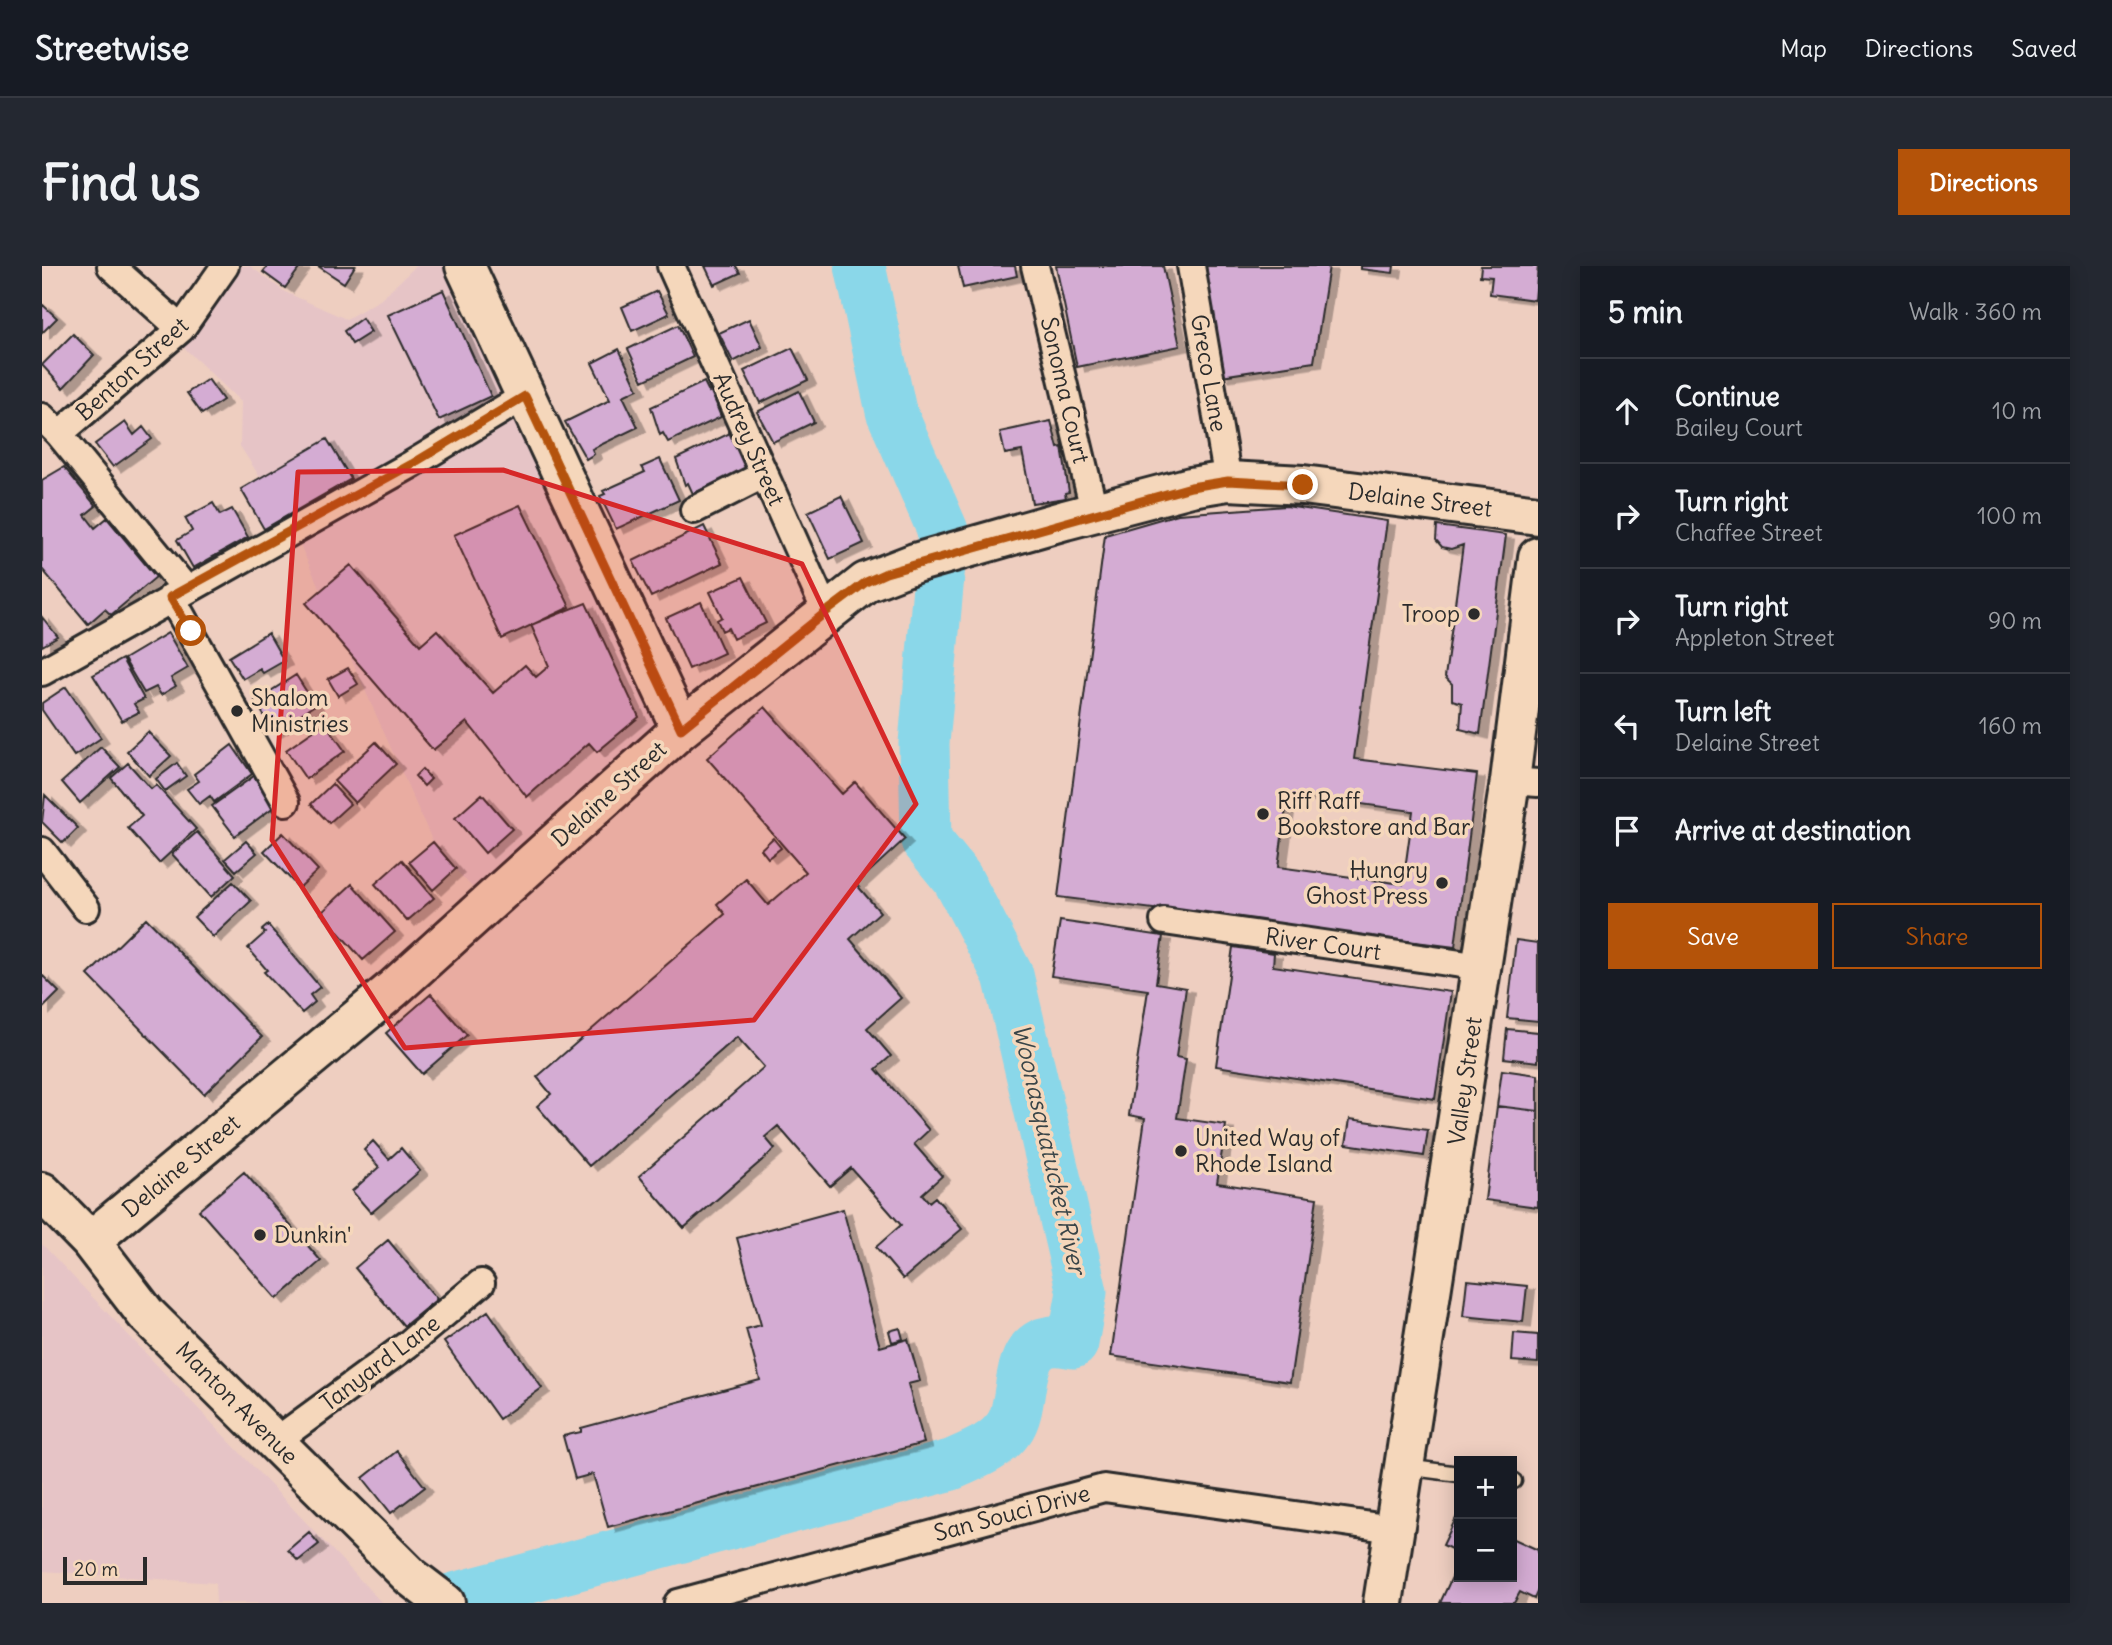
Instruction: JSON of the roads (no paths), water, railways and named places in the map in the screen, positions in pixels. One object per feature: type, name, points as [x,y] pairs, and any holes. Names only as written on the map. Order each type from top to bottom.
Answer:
[{"type":"street","points":[[111,266],[181,329]]},
{"type":"street","name":"Benton Street","points":[[50,426],[181,329],[225,266]]},
{"type":"street","points":[[465,266],[681,729]]},
{"type":"street","name":"Audrey Street","points":[[671,266],[826,612]]},
{"type":"street","name":"Sonoma Court","points":[[1035,266],[1095,513]]},
{"type":"street","name":"Greco Lane","points":[[1191,266],[1228,481]]},
{"type":"street","points":[[42,672],[178,593],[412,464],[525,396]]},
{"type":"street","points":[[50,426],[178,593],[286,802]]},
{"type":"street","points":[[694,510],[765,474]]},
{"type":"street","name":"Delaine Street","points":[[90,1241],[393,989],[681,729],[866,582],[968,547],[1191,487],[1228,481],[1303,485],[1538,515]]},
{"type":"street","name":"Valley Street","points":[[1383,1603],[1482,967],[1524,782],[1538,557]]},
{"type":"street","points":[[42,851],[86,908]]},
{"type":"street","name":"River Court","points":[[1164,921],[1482,967]]},
{"type":"street","name":"Manton Avenue","points":[[42,1192],[90,1241],[146,1314],[411,1577],[445,1603]]},
{"type":"street","name":"Tanyard Lane","points":[[276,1441],[407,1345],[481,1283]]},
{"type":"street","name":"San Souci Drive","points":[[678,1603],[1082,1492],[1124,1489],[1393,1529]]},
{"type":"lane","points":[[1403,1467],[1454,1473]]},
{"type":"waterway","name":"Woonasquatucket River","points":[[436,1603],[951,1465],[990,1446],[1009,1428],[1015,1416],[1024,1370],[1029,1356],[1038,1346],[1052,1341],[1073,1343],[1082,1292],[1008,975],[957,878],[926,840],[924,743],[943,531],[891,411],[860,266]]},
{"type":"place","name":"Troop","points":[[1474,614]]},
{"type":"place","name":"Shalom Ministries","points":[[237,711]]},
{"type":"place","name":"Riff Raff Bookstore and Bar","points":[[1263,814]]},
{"type":"place","name":"Hungry Ghost Press","points":[[1442,883]]},
{"type":"place","name":"United Way of Rhode Island","points":[[1181,1151]]},
{"type":"place","name":"Dunkin'","points":[[260,1235]]}]
